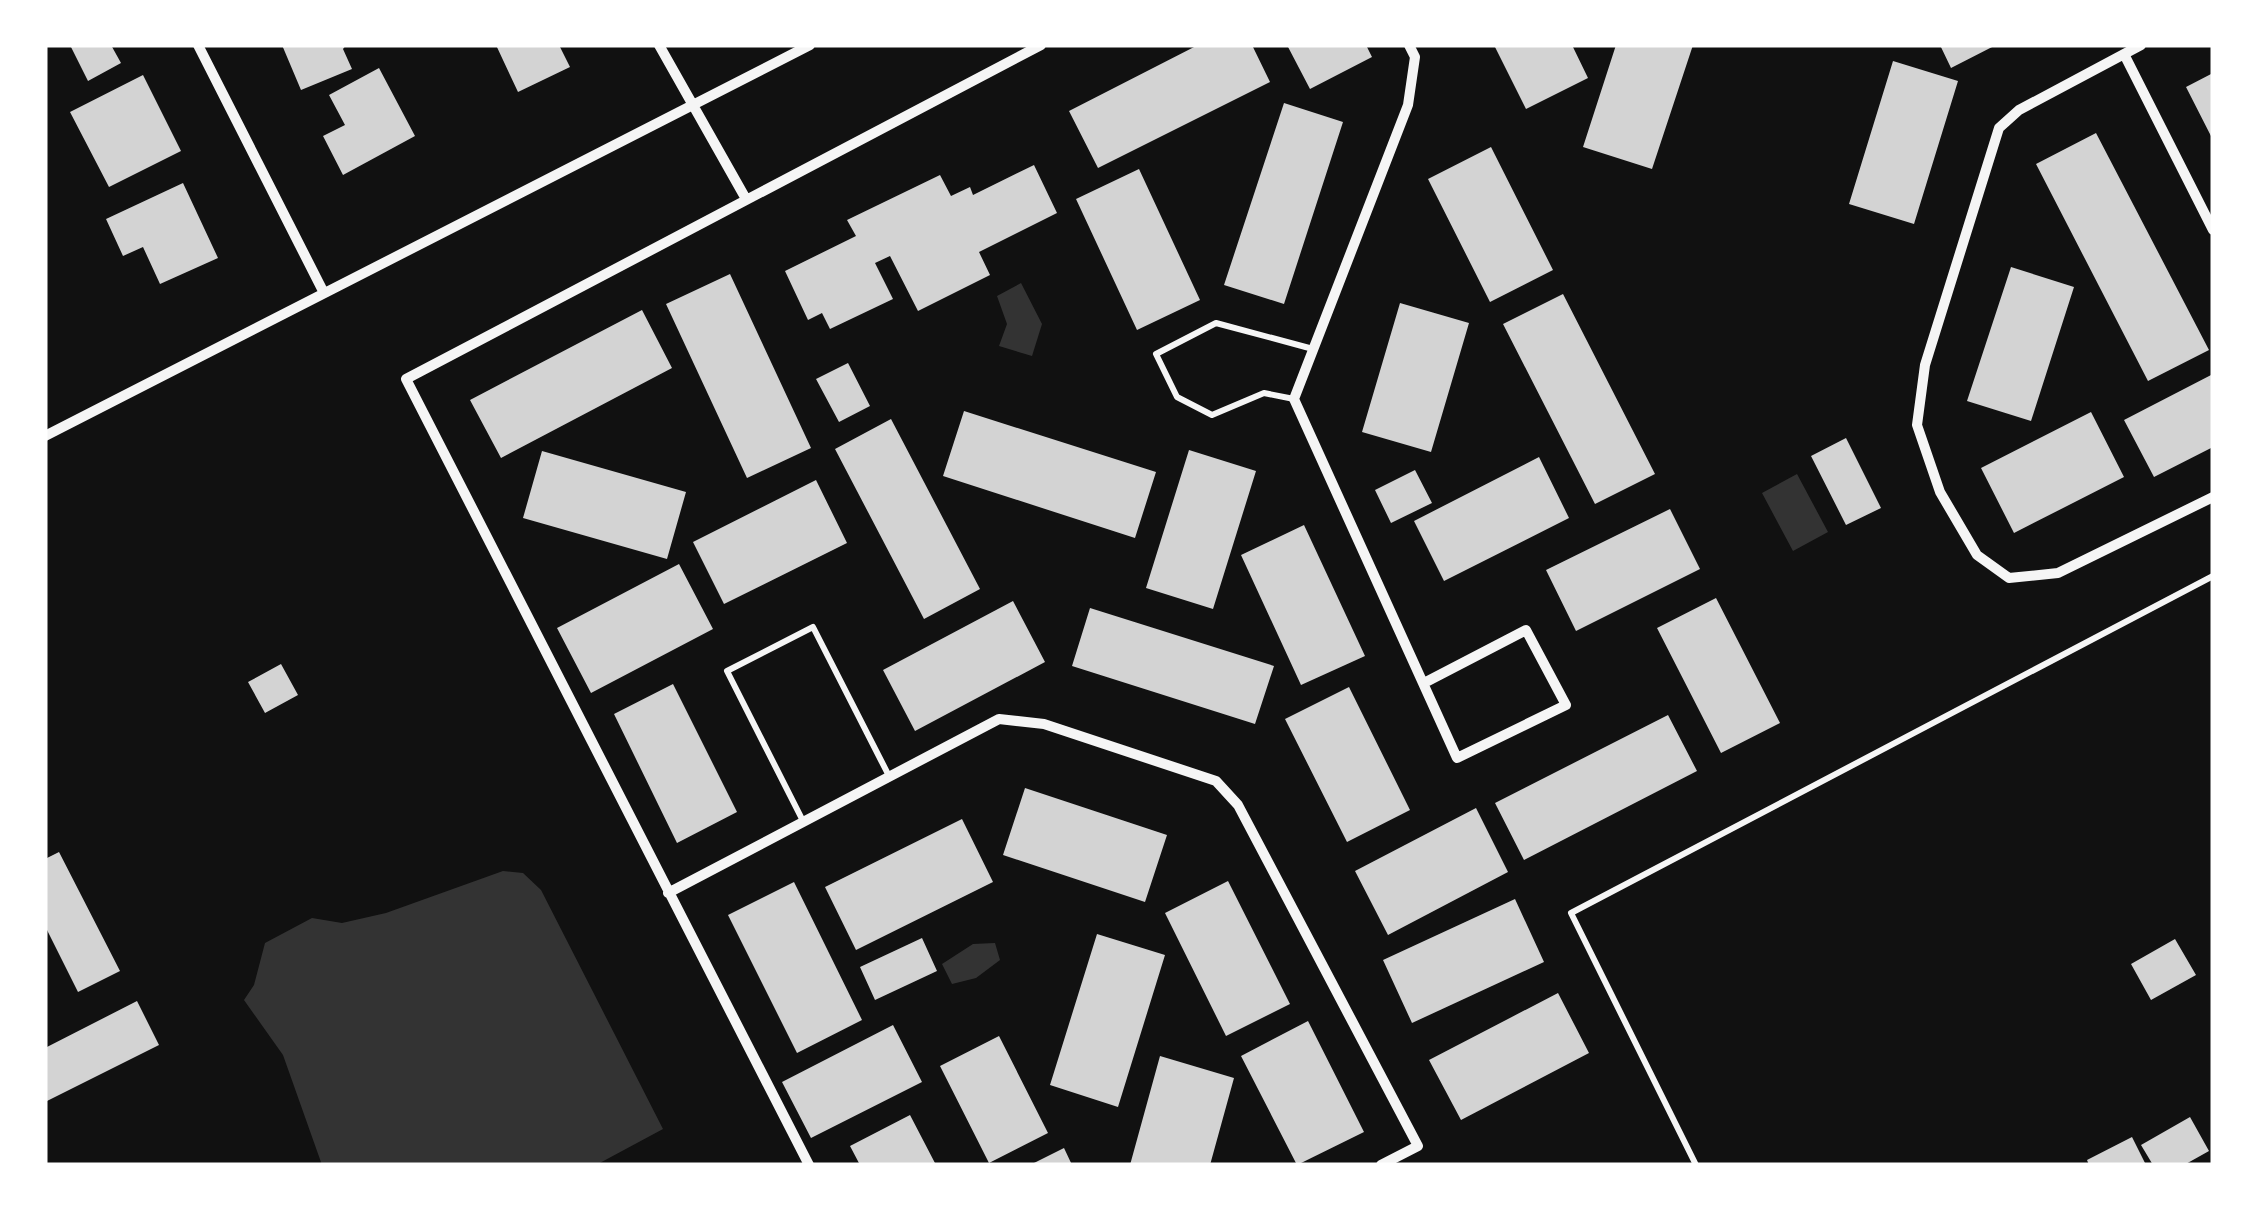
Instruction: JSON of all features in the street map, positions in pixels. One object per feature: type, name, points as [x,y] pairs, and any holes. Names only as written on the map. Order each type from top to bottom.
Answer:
[{"type":"street","points":[[198,45],[324,293]]},
{"type":"street","points":[[659,45],[690,106],[746,199]]},
{"type":"street","points":[[45,436],[810,45]]},
{"type":"street","points":[[809,1165],[406,379],[1041,45]]},
{"type":"street","points":[[1409,45],[1415,57],[1408,105],[1294,398],[1457,758],[1566,705],[1526,630],[1424,683]]},
{"type":"street","points":[[2142,45],[2019,110],[2000,128],[1926,365],[1918,426],[1940,492],[1977,555],[2009,578],[2058,573],[2213,497]]},
{"type":"street","points":[[2124,56],[2213,230]]},
{"type":"street","points":[[668,892],[999,720],[1044,724],[1216,781],[1238,806],[1418,1146],[1380,1165]]},
{"type":"lane","points":[[1294,398],[1264,393],[1212,415],[1177,396],[1156,354],[1216,323],[1313,348]]},
{"type":"lane","points":[[1696,1165],[1570,912],[2213,576]]},
{"type":"lane","points":[[804,822],[727,671],[813,627],[890,777]]},
{"type":"shaded area","points":[[1021,283],[1042,324],[1032,356],[999,346],[1007,324],[997,296]]},
{"type":"shaded area","points":[[1797,474],[1828,532],[1793,551],[1762,493]]},
{"type":"shaded area","points":[[503,871],[523,873],[541,890],[663,1129],[596,1165],[322,1165],[283,1055],[244,1000],[254,985],[265,943],[312,918],[342,923],[386,913]]},
{"type":"shaded area","points":[[995,943],[1000,960],[976,978],[952,984],[942,964],[973,944]]},
{"type":"building","points":[[70,45],[111,45],[121,63],[88,81]]},
{"type":"building","points":[[282,45],[346,45],[343,49],[352,69],[301,90]]},
{"type":"building","points":[[496,45],[559,45],[570,67],[518,92]]},
{"type":"building","points":[[1198,45],[1252,45],[1270,82],[1098,168],[1069,111]]},
{"type":"building","points":[[1287,45],[1366,45],[1372,57],[1310,89]]},
{"type":"building","points":[[1494,45],[1572,45],[1588,78],[1526,109]]},
{"type":"building","points":[[1616,45],[1693,45],[1652,169],[1583,147]]},
{"type":"building","points":[[1940,45],[1996,45],[1951,68]]},
{"type":"building","points":[[1893,61],[1958,81],[1914,224],[1849,204]]},
{"type":"building","points":[[379,68],[415,136],[343,175],[323,136],[345,125],[329,95]]},
{"type":"building","points":[[2213,73],[2213,140],[2186,87]]},
{"type":"building","points":[[143,75],[181,151],[109,187],[70,112]]},
{"type":"building","points":[[1284,103],[1343,122],[1284,304],[1224,285]]},
{"type":"building","points":[[2096,133],[2209,350],[2148,381],[2036,164]]},
{"type":"building","points":[[1491,147],[1553,270],[1490,302],[1428,179]]},
{"type":"building","points":[[1034,165],[1057,213],[979,252],[990,275],[918,311],[890,256],[875,263],[893,299],[830,329],[822,313],[808,320],[785,271],[856,236],[847,220],[940,175],[951,196],[970,187],[973,195]]},
{"type":"building","points":[[1139,169],[1200,300],[1137,330],[1076,199]]},
{"type":"building","points":[[183,183],[218,258],[160,284],[143,247],[123,256],[106,219]]},
{"type":"building","points":[[2011,267],[2074,287],[2031,421],[1967,401]]},
{"type":"building","points":[[730,274],[811,448],[747,478],[666,304]]},
{"type":"building","points":[[1563,294],[1655,474],[1595,504],[1503,324]]},
{"type":"building","points":[[1400,303],[1469,323],[1431,452],[1362,432]]},
{"type":"building","points":[[642,310],[672,368],[501,458],[470,400]]},
{"type":"building","points":[[848,363],[870,406],[839,422],[816,379]]},
{"type":"building","points":[[2213,374],[2213,447],[2154,477],[2124,420]]},
{"type":"building","points":[[964,411],[1156,472],[1135,538],[943,476]]},
{"type":"building","points":[[2091,412],[2124,477],[2014,533],[1981,468]]},
{"type":"building","points":[[891,419],[980,589],[924,619],[835,449]]},
{"type":"building","points":[[1846,438],[1881,508],[1846,525],[1811,456]]},
{"type":"building","points":[[1189,450],[1256,471],[1213,609],[1146,588]]},
{"type":"building","points":[[542,451],[686,492],[667,559],[523,518]]},
{"type":"building","points":[[1539,457],[1569,518],[1444,581],[1414,521]]},
{"type":"building","points":[[1415,470],[1432,503],[1391,523],[1375,490]]},
{"type":"building","points":[[816,480],[847,543],[724,604],[693,542]]},
{"type":"building","points":[[1670,509],[1700,569],[1576,631],[1546,570]]},
{"type":"building","points":[[1304,525],[1365,656],[1301,685],[1241,555]]},
{"type":"building","points":[[679,564],[713,629],[591,693],[557,628]]},
{"type":"building","points":[[1716,598],[1780,723],[1721,753],[1657,628]]},
{"type":"building","points":[[1013,601],[1045,662],[915,731],[883,670]]},
{"type":"building","points":[[1090,608],[1274,666],[1255,724],[1072,666]]},
{"type":"building","points":[[281,664],[298,695],[265,713],[248,682]]},
{"type":"building","points":[[673,684],[737,812],[677,843],[614,714]]},
{"type":"building","points":[[1349,687],[1410,810],[1347,842],[1285,719]]},
{"type":"building","points":[[1668,715],[1697,771],[1524,860],[1495,803]]},
{"type":"building","points":[[1025,788],[1167,835],[1145,902],[1003,855]]},
{"type":"building","points":[[1476,808],[1508,872],[1388,935],[1355,871]]},
{"type":"building","points":[[962,819],[993,882],[856,950],[825,887]]},
{"type":"building","points":[[59,852],[120,971],[78,992],[45,926],[45,859]]},
{"type":"building","points":[[1228,881],[1290,1004],[1226,1036],[1165,913]]},
{"type":"building","points":[[794,882],[862,1020],[797,1053],[728,915]]},
{"type":"building","points":[[1515,899],[1544,962],[1412,1023],[1383,960]]},
{"type":"building","points":[[1097,934],[1165,955],[1118,1107],[1050,1085]]},
{"type":"building","points":[[922,938],[937,971],[875,1000],[860,967]]},
{"type":"building","points":[[2175,939],[2196,975],[2151,1000],[2131,964]]},
{"type":"building","points":[[1558,993],[1589,1053],[1461,1120],[1429,1060]]},
{"type":"building","points":[[137,1001],[159,1045],[45,1102],[45,1048]]},
{"type":"building","points":[[1308,1021],[1364,1132],[1297,1165],[1241,1056]]},
{"type":"building","points":[[893,1025],[922,1082],[811,1138],[782,1082]]},
{"type":"building","points":[[999,1036],[1048,1133],[989,1163],[940,1066]]},
{"type":"building","points":[[1160,1056],[1234,1078],[1210,1165],[1130,1165]]},
{"type":"building","points":[[910,1115],[936,1165],[860,1165],[850,1146]]},
{"type":"building","points":[[2190,1117],[2209,1151],[2184,1165],[2153,1165],[2141,1145]]},
{"type":"building","points":[[2132,1137],[2146,1165],[2089,1165],[2087,1160]]},
{"type":"building","points":[[1064,1148],[1072,1165],[1030,1165]]}]
